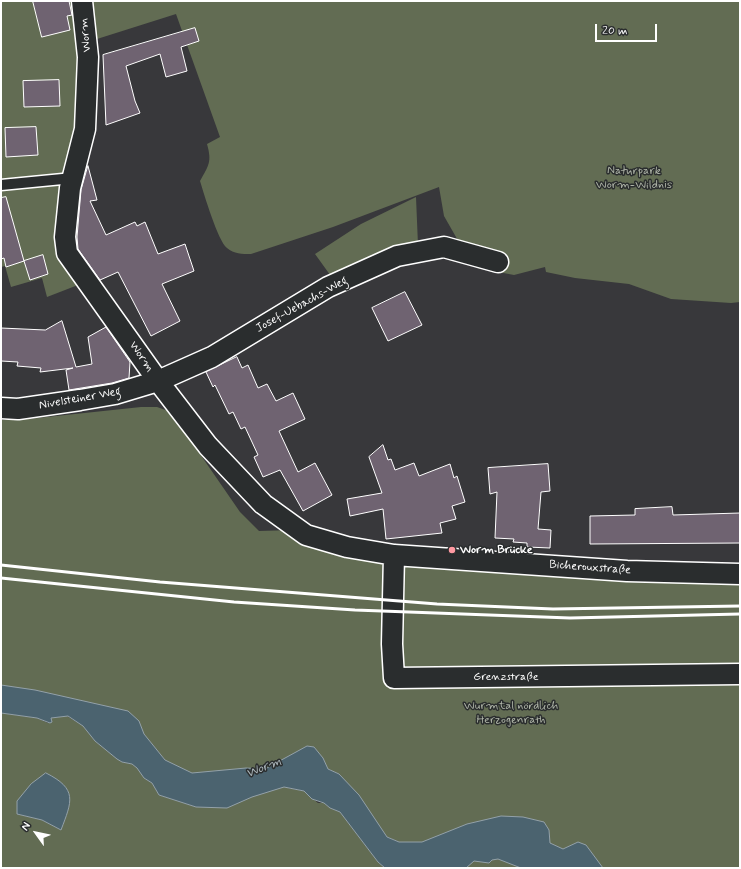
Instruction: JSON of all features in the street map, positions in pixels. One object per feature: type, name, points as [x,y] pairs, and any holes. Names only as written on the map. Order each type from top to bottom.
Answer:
[{"type":"street","name":"Worm","points":[[82,1],[88,57],[85,122],[73,178],[65,237],[67,253],[158,381],[208,446],[268,508],[306,535],[347,548],[394,555],[441,557]]},
{"type":"street","name":"Josef-Uebachs-Weg","points":[[158,381],[212,357],[328,287],[397,256],[444,247],[498,262]]},
{"type":"street","name":"Nivelsteiner Weg","points":[[1,408],[18,409],[115,394],[158,381]]},
{"type":"street","name":"Grenzstraße","points":[[394,555],[392,644],[394,678],[740,674]]},
{"type":"street","name":"Bicherouxstraße","points":[[441,557],[626,571],[740,574]]},
{"type":"lane","points":[[1,185],[73,178]]},
{"type":"green space","points":[[1,1],[75,1],[86,80],[63,218],[78,285],[47,297],[42,278],[11,287],[5,266],[1,267]]},
{"type":"green space","name":"Naturpark Worm-Wildnis","points":[[93,1],[740,1],[740,302],[731,303],[671,299],[629,284],[575,278],[546,272],[545,267],[514,275],[477,268],[485,247],[460,244],[444,216],[439,187],[333,227],[251,254],[235,253],[223,244],[200,181],[209,163],[207,144],[220,137],[176,14],[97,39]]},
{"type":"green space","points":[[416,197],[418,245],[333,279],[315,254],[361,224]]},
{"type":"green space","name":"Wurmtal nördlich Herzogenrath","points":[[141,407],[157,407],[171,412],[240,512],[259,531],[293,530],[346,543],[591,565],[740,564],[740,868],[415,868],[397,841],[387,837],[339,774],[328,769],[288,788],[304,791],[318,803],[324,803],[330,808],[340,812],[378,862],[385,868],[1,868],[1,713],[37,718],[48,723],[51,718],[67,716],[83,726],[95,741],[122,762],[132,764],[138,768],[144,778],[152,783],[159,795],[196,807],[218,807],[165,760],[150,742],[110,720],[1,703],[1,420],[28,419]],"holes":[[[46,773],[61,830],[42,820],[17,814]]]},
{"type":"water","points":[[1,685],[35,690],[128,711],[139,721],[144,734],[165,760],[192,773],[246,768],[265,769],[307,746],[314,747],[323,758],[328,769],[339,774],[359,795],[387,837],[399,842],[422,842],[467,824],[501,816],[523,817],[544,822],[549,830],[550,843],[563,849],[578,842],[586,845],[603,868],[521,868],[498,859],[492,860],[489,863],[474,861],[466,868],[385,868],[378,862],[340,812],[330,808],[324,803],[312,799],[304,791],[284,787],[252,797],[227,808],[196,807],[159,795],[152,783],[144,778],[137,768],[132,764],[122,762],[117,759],[95,741],[83,726],[68,716],[51,718],[52,722],[50,723],[37,718],[1,713]]},
{"type":"water","points":[[46,773],[56,779],[68,790],[70,797],[68,811],[61,830],[42,820],[17,814],[17,801],[31,784]]},
{"type":"building","points":[[33,1],[69,1],[72,15],[67,16],[70,30],[42,37]]},
{"type":"building","points":[[195,28],[199,41],[181,47],[187,71],[166,77],[160,54],[126,66],[135,101],[140,113],[106,125],[103,55]]},
{"type":"building","points":[[59,80],[60,106],[24,107],[23,81]]},
{"type":"building","points":[[36,127],[38,155],[6,157],[5,128]]},
{"type":"building","points":[[88,166],[97,200],[90,201],[106,235],[135,222],[137,226],[145,222],[158,254],[185,244],[194,271],[162,284],[180,321],[151,336],[118,272],[100,280],[78,249],[77,237],[81,190]]},
{"type":"building","points":[[6,197],[24,261],[6,267],[4,258],[1,259],[1,198]]},
{"type":"building","points":[[43,255],[48,274],[30,280],[24,261]]},
{"type":"building","points":[[405,292],[422,325],[388,341],[372,308]]},
{"type":"building","points":[[62,321],[76,367],[92,364],[88,337],[106,327],[130,362],[129,378],[112,383],[69,390],[66,370],[73,368],[40,372],[41,368],[17,366],[18,362],[1,361],[1,328],[45,330]]},
{"type":"building","points":[[237,357],[242,368],[248,365],[258,388],[267,384],[276,401],[293,393],[305,419],[279,431],[298,472],[315,463],[332,495],[303,511],[280,470],[263,477],[254,457],[258,455],[245,427],[241,429],[233,412],[229,414],[215,385],[213,387],[206,372]]},
{"type":"building","points":[[383,445],[388,460],[391,459],[395,470],[414,463],[419,476],[450,464],[454,478],[457,476],[465,502],[452,506],[456,519],[440,523],[442,533],[386,539],[383,509],[350,516],[347,499],[382,493],[369,457]]},
{"type":"building","points":[[548,464],[550,491],[541,492],[538,529],[551,530],[550,548],[527,547],[527,543],[513,542],[514,539],[495,538],[497,492],[490,494],[488,468]]},
{"type":"building","points":[[672,507],[673,515],[740,513],[740,543],[590,544],[590,516],[635,515],[635,509]]},
{"type":"railway","points":[[1,565],[160,582],[437,604],[553,609],[740,606]]},
{"type":"railway","points":[[1,578],[234,602],[355,610],[570,618],[740,614]]},
{"type":"place","name":"Worm Brücke","points":[[452,550]]}]
